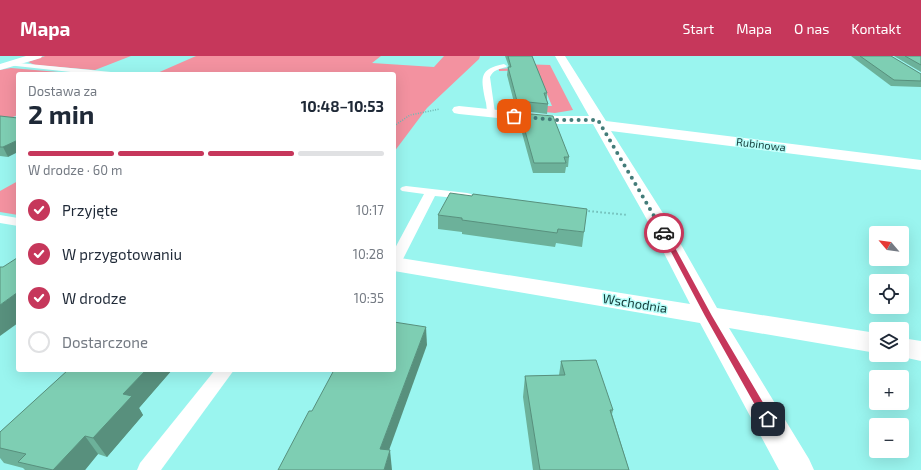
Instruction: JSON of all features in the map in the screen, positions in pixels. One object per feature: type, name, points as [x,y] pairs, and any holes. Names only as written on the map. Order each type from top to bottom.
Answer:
[{"type":"street","points":[[5,66],[37,56]]},
{"type":"street","points":[[560,56],[656,218],[708,316],[797,470]]},
{"type":"street","name":"Rubinowa","points":[[459,110],[599,123],[921,165]]},
{"type":"street","name":"Wschodnia","points":[[396,263],[869,343]]},
{"type":"street","points":[[909,349],[921,351]]},
{"type":"lane","points":[[5,66],[84,72]]},
{"type":"lane","points":[[491,113],[492,106],[485,78],[488,71],[492,67],[504,66]]},
{"type":"lane","points":[[406,189],[478,198]]},
{"type":"lane","points":[[396,259],[431,192]]},
{"type":"lane","points":[[0,219],[16,222]]},
{"type":"lane","points":[[148,470],[223,372]]},
{"type":"path","points":[[396,124],[410,114],[443,109],[459,110]]},
{"type":"path","points":[[586,209],[588,212],[656,218]]},
{"type":"shaded area","points":[[45,56],[131,56],[95,70],[35,65],[28,62]]},
{"type":"shaded area","points":[[196,56],[381,56],[372,63],[434,67],[444,56],[480,56],[479,59],[427,108],[396,149],[396,72],[160,72]]},
{"type":"shaded area","points":[[520,64],[550,65],[573,110],[555,113],[504,108],[504,106],[552,106],[537,70],[499,71],[499,69],[514,68]]},
{"type":"shaded area","points":[[11,68],[58,72],[16,72],[16,116],[0,122],[0,70]]},
{"type":"shaded area","points":[[16,182],[16,215],[0,212],[0,191]]},
{"type":"building","points":[[508,56],[532,56],[547,93],[544,93],[548,104],[517,101],[508,67],[511,67]]},
{"type":"building","points":[[860,56],[891,56],[921,74],[921,81],[894,80]]},
{"type":"building","points":[[905,56],[921,56],[921,65]]},
{"type":"building","points":[[520,113],[553,116],[569,157],[564,157],[566,163],[534,163]]},
{"type":"building","points":[[0,116],[16,118],[16,141],[0,147]]},
{"type":"building","points":[[450,193],[472,196],[473,194],[587,209],[584,232],[558,229],[557,233],[462,220],[462,218],[438,215]]},
{"type":"building","points":[[16,259],[16,293],[0,305],[0,267],[3,267]]},
{"type":"building","points":[[396,322],[426,327],[380,449],[390,450],[384,470],[278,470],[309,411],[312,411],[333,372],[396,372]]},
{"type":"building","points":[[596,360],[613,410],[610,410],[629,470],[540,470],[525,376],[565,375],[561,361]]},
{"type":"building","points":[[66,372],[144,372],[123,394],[132,396],[93,438],[85,436],[53,470],[18,462],[26,454],[0,448],[0,432]]},
{"type":"way so far","points":[[514,116],[557,120],[598,120],[664,233]]},
{"type":"route","points":[[664,233],[708,316],[768,419]]}]
